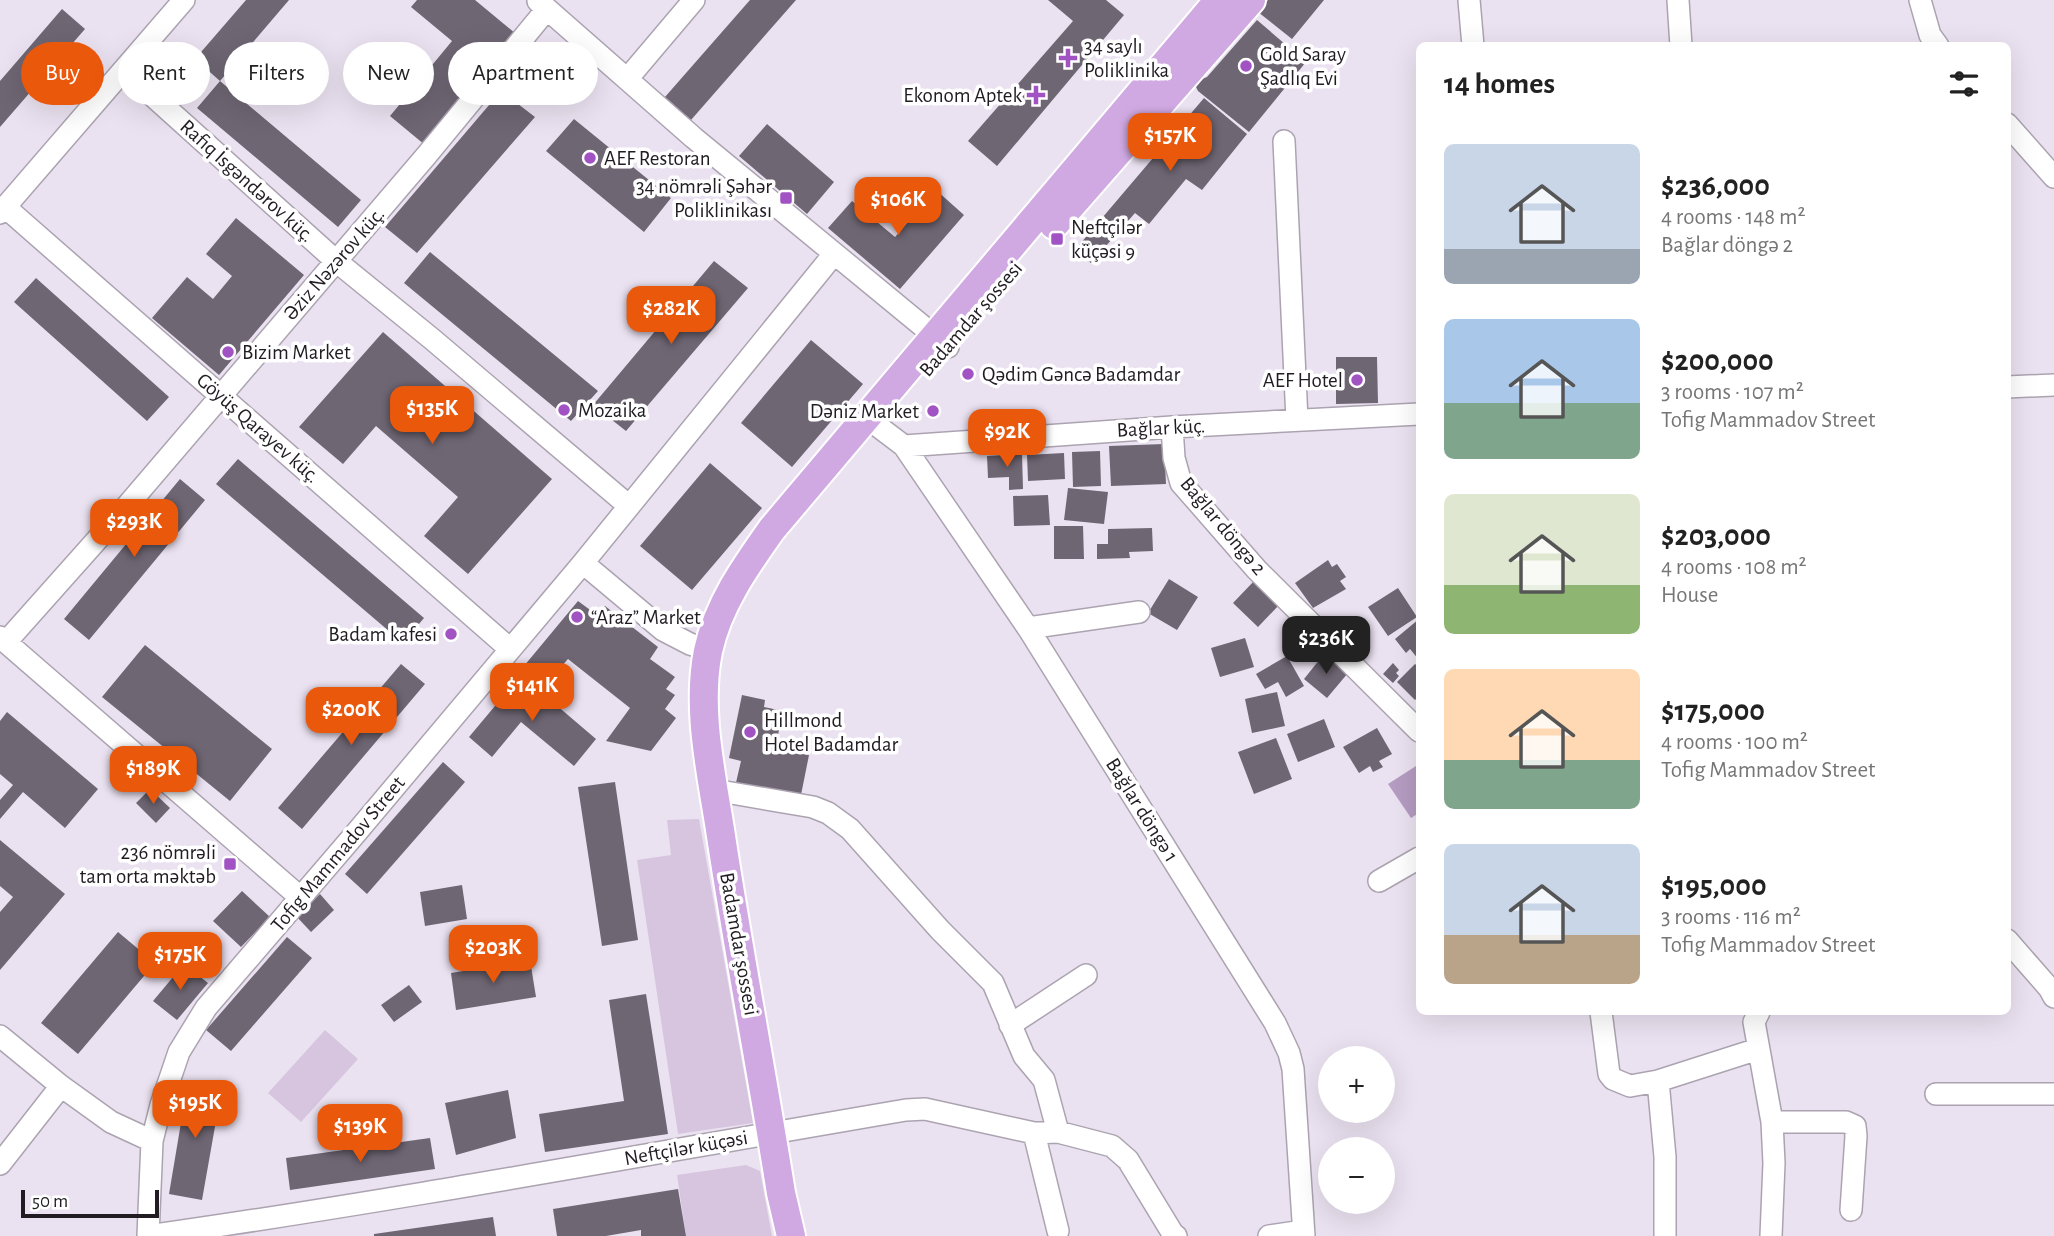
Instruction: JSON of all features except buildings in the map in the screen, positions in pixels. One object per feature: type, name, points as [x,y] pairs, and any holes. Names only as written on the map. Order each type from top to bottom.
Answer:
[{"type":"main road","name":"Badamdar şossesi","points":[[942,342],[1219,0]]},
{"type":"main road","name":"Badamdar şossesi","points":[[790,1236],[714,790],[704,702],[709,650],[756,569],[872,422],[1251,0]]},
{"type":"street","points":[[148,42],[184,0]]},
{"type":"street","points":[[628,78],[694,0]]},
{"type":"street","points":[[1469,0],[1473,42]]},
{"type":"street","points":[[1678,0],[1681,42]]},
{"type":"street","points":[[1920,0],[1930,35],[1935,42]]},
{"type":"street","name":"Əziz Nəzərov küç.","points":[[3,640],[120,514],[336,261],[504,63],[542,5],[694,138],[942,342]]},
{"type":"street","points":[[3,210],[118,77]]},
{"type":"street","name":"Rafiq İsgəndərov küç.","points":[[163,105],[336,261],[629,506]]},
{"type":"street","points":[[2011,129],[2054,177]]},
{"type":"street","points":[[1284,141],[1297,420]]},
{"type":"street","name":"Göyüş Qarayev küç.","points":[[3,210],[221,395],[510,649]]},
{"type":"street","name":"Tofig Mammadov Street","points":[[148,1236],[152,1141],[161,1105],[179,1052],[206,1008],[583,563],[834,254]]},
{"type":"street","points":[[2011,387],[2054,385]]},
{"type":"street","name":"Bağlar küç.","points":[[904,446],[1172,427],[1416,414]]},
{"type":"street","name":"Bağlar döngə 1","points":[[872,422],[904,446],[1028,628],[1275,1023],[1289,1053],[1293,1069],[1304,1234]]},
{"type":"street","name":"Bağlar döngə 2","points":[[1172,427],[1174,458],[1181,483],[1256,570],[1416,729]]},
{"type":"street","points":[[583,563],[663,629],[690,644],[709,650]]},
{"type":"street","points":[[1028,628],[1139,611]]},
{"type":"street","points":[[3,640],[301,898]]},
{"type":"street","points":[[714,790],[813,807],[828,813],[850,829],[940,930],[993,983],[1024,1056],[1044,1080],[1058,1132]]},
{"type":"street","points":[[1378,881],[1416,860]]},
{"type":"street","points":[[2011,945],[2054,997]]},
{"type":"street","points":[[1010,1025],[1086,975]]},
{"type":"street","points":[[1601,1015],[1609,1074],[1613,1079],[1629,1086],[1658,1081],[1758,1049]]},
{"type":"street","points":[[1758,1015],[1754,1022],[1772,1122],[1774,1163],[1771,1236]]},
{"type":"street","points":[[0,1036],[61,1086],[111,1122],[152,1141]]},
{"type":"street","points":[[1658,1081],[1665,1157],[1665,1236]]},
{"type":"street","points":[[0,1164],[61,1086]]},
{"type":"street","points":[[1936,1094],[2054,1094]]},
{"type":"street","name":"Neftçilər küçəsi","points":[[148,1236],[303,1214],[906,1110],[925,1109],[1034,1133],[1058,1132],[1112,1146],[1128,1160],[1176,1236]]},
{"type":"street","points":[[1772,1122],[1846,1122],[1855,1126],[1852,1210]]},
{"type":"street","points":[[1034,1133],[1058,1231]]},
{"type":"street","points":[[1269,1236],[1304,1234]]},
{"type":"shaded area","points":[[1416,766],[1416,815],[1411,818],[1388,784]]},
{"type":"shaded area","points":[[699,819],[753,1123],[678,1134],[637,860],[671,855],[667,820]]},
{"type":"shaded area","points":[[325,1030],[358,1059],[301,1122],[268,1093]]},
{"type":"shaded area","points":[[746,1165],[760,1171],[772,1236],[686,1236],[677,1175]]},
{"type":"place","name":"34 saylı Poliklinika","points":[[1068,58]]},
{"type":"place","name":"Gold Saray Şadlıq Evi","points":[[1246,66]]},
{"type":"place","name":"Ekonom Aptek","points":[[1036,95]]},
{"type":"place","name":"AEF Restoran","points":[[590,158]]},
{"type":"place","name":"34 nömrəli Şəhər Poliklinikası","points":[[786,198]]},
{"type":"place","name":"Neftçilər küçəsi 9","points":[[1057,239]]},
{"type":"place","name":"Bizim Market","points":[[228,352]]},
{"type":"place","name":"Qədim Gəncə Badamdar","points":[[968,374]]},
{"type":"place","name":"AEF Hotel","points":[[1357,380]]},
{"type":"place","name":"Mozaika","points":[[564,410]]},
{"type":"place","name":"Dəniz Market","points":[[933,411]]},
{"type":"place","name":"“Araz” Market","points":[[577,617]]},
{"type":"place","name":"Badam kafesi","points":[[451,634]]},
{"type":"place","name":"Hillmond Hotel Badamdar","points":[[750,732]]},
{"type":"place","name":"236 nömrəli tam orta məktəb","points":[[230,864]]}]
